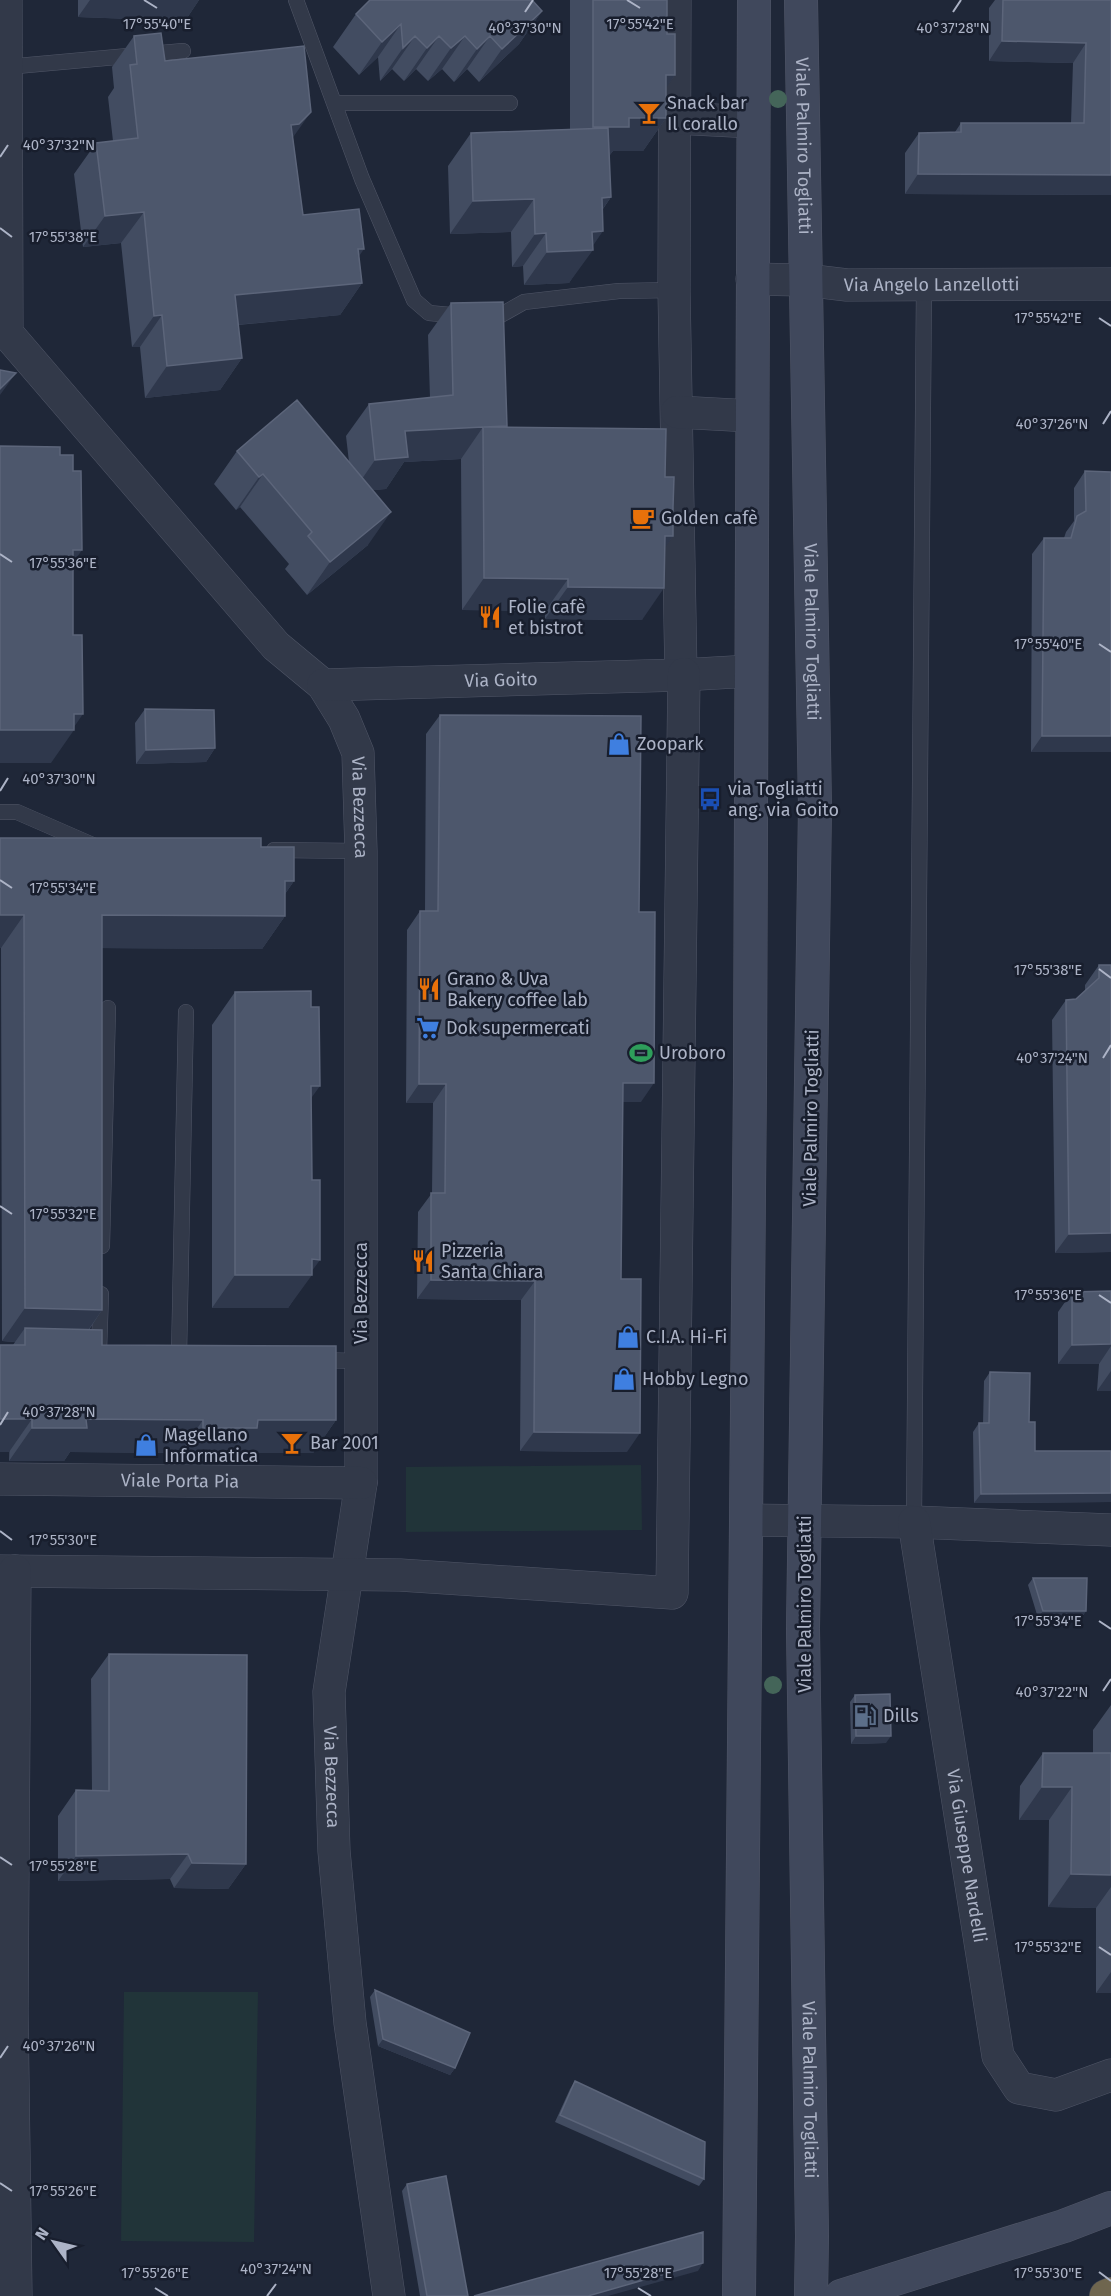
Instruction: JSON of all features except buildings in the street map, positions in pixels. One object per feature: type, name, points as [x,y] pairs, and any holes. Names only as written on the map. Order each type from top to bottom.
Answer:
[{"type":"highway","points":[[1106,2296],[1111,2294]]},
{"type":"street","points":[[16,2296],[6,2012],[8,1571],[400,1575],[672,1593],[682,675],[674,290],[675,0]]},
{"type":"street","points":[[739,2296],[746,1520],[754,0]]},
{"type":"street","name":"Viale Palmiro Togliatti","points":[[801,0],[815,807],[803,1629],[811,2296]]},
{"type":"street","points":[[3,333],[6,67],[4,16]]},
{"type":"street","points":[[675,118],[753,122]]},
{"type":"street","name":"Via Angelo Lanzellotti","points":[[752,279],[805,280],[847,285],[1111,284]]},
{"type":"street","name":"Via Bezzecca","points":[[3,333],[276,646],[322,685],[344,719],[358,753],[361,850],[361,1483],[329,1692],[334,1851],[350,2023],[389,2296]]},
{"type":"street","points":[[677,412],[751,416]]},
{"type":"street","points":[[682,675],[751,671]]},
{"type":"street","name":"Via Goito","points":[[322,685],[682,675]]},
{"type":"street","name":"Viale Porta Pia","points":[[0,1479],[361,1483]]},
{"type":"street","points":[[746,1520],[914,1522],[1111,1530]]},
{"type":"street","name":"Via Giuseppe Nardelli","points":[[914,1522],[998,2056],[1019,2088],[1056,2095],[1111,2075]]},
{"type":"street","points":[[841,2296],[1064,2226],[1111,2208]]},
{"type":"lane","points":[[296,0],[362,178],[414,300],[429,313],[499,316],[524,302],[619,291],[674,290]]},
{"type":"lane","points":[[6,67],[183,51]]},
{"type":"lane","points":[[334,104],[510,103]]},
{"type":"lane","points":[[914,1522],[924,285]]},
{"type":"lane","points":[[0,812],[17,812],[104,850]]},
{"type":"lane","points":[[259,850],[361,850]]},
{"type":"lane","points":[[102,1258],[108,1008]]},
{"type":"lane","points":[[179,1356],[186,1012]]},
{"type":"lane","points":[[99,1354],[101,1282]]},
{"type":"lane","points":[[298,1359],[361,1361]]},
{"type":"green space","points":[[641,1465],[642,1530],[406,1532],[406,1467]]},
{"type":"green space","points":[[124,1992],[258,1992],[254,2242],[121,2241]]},
{"type":"place","name":"Snack bar Il corallo","points":[[649,113]]},
{"type":"place","name":"Golden cafè","points":[[643,518]]},
{"type":"place","name":"Folie cafè et bistrot","points":[[490,617]]},
{"type":"place","name":"Zoopark","points":[[619,744]]},
{"type":"place","name":"via Togliatti ang. via Goito","points":[[710,799]]},
{"type":"place","name":"Grano & Uva Bakery coffee lab","points":[[429,989]]},
{"type":"place","name":"Dok supermercati","points":[[428,1028]]},
{"type":"place","name":"Uroboro","points":[[641,1053]]},
{"type":"place","name":"Pizzeria Santa Chiara","points":[[423,1261]]},
{"type":"place","name":"C.I.A. Hi-Fi","points":[[628,1337]]},
{"type":"place","name":"Hobby Legno","points":[[624,1379]]},
{"type":"place","name":"Bar 2001","points":[[292,1443]]},
{"type":"place","name":"Magellano Informatica","points":[[146,1445]]},
{"type":"place","name":"Dills","points":[[865,1716]]}]
